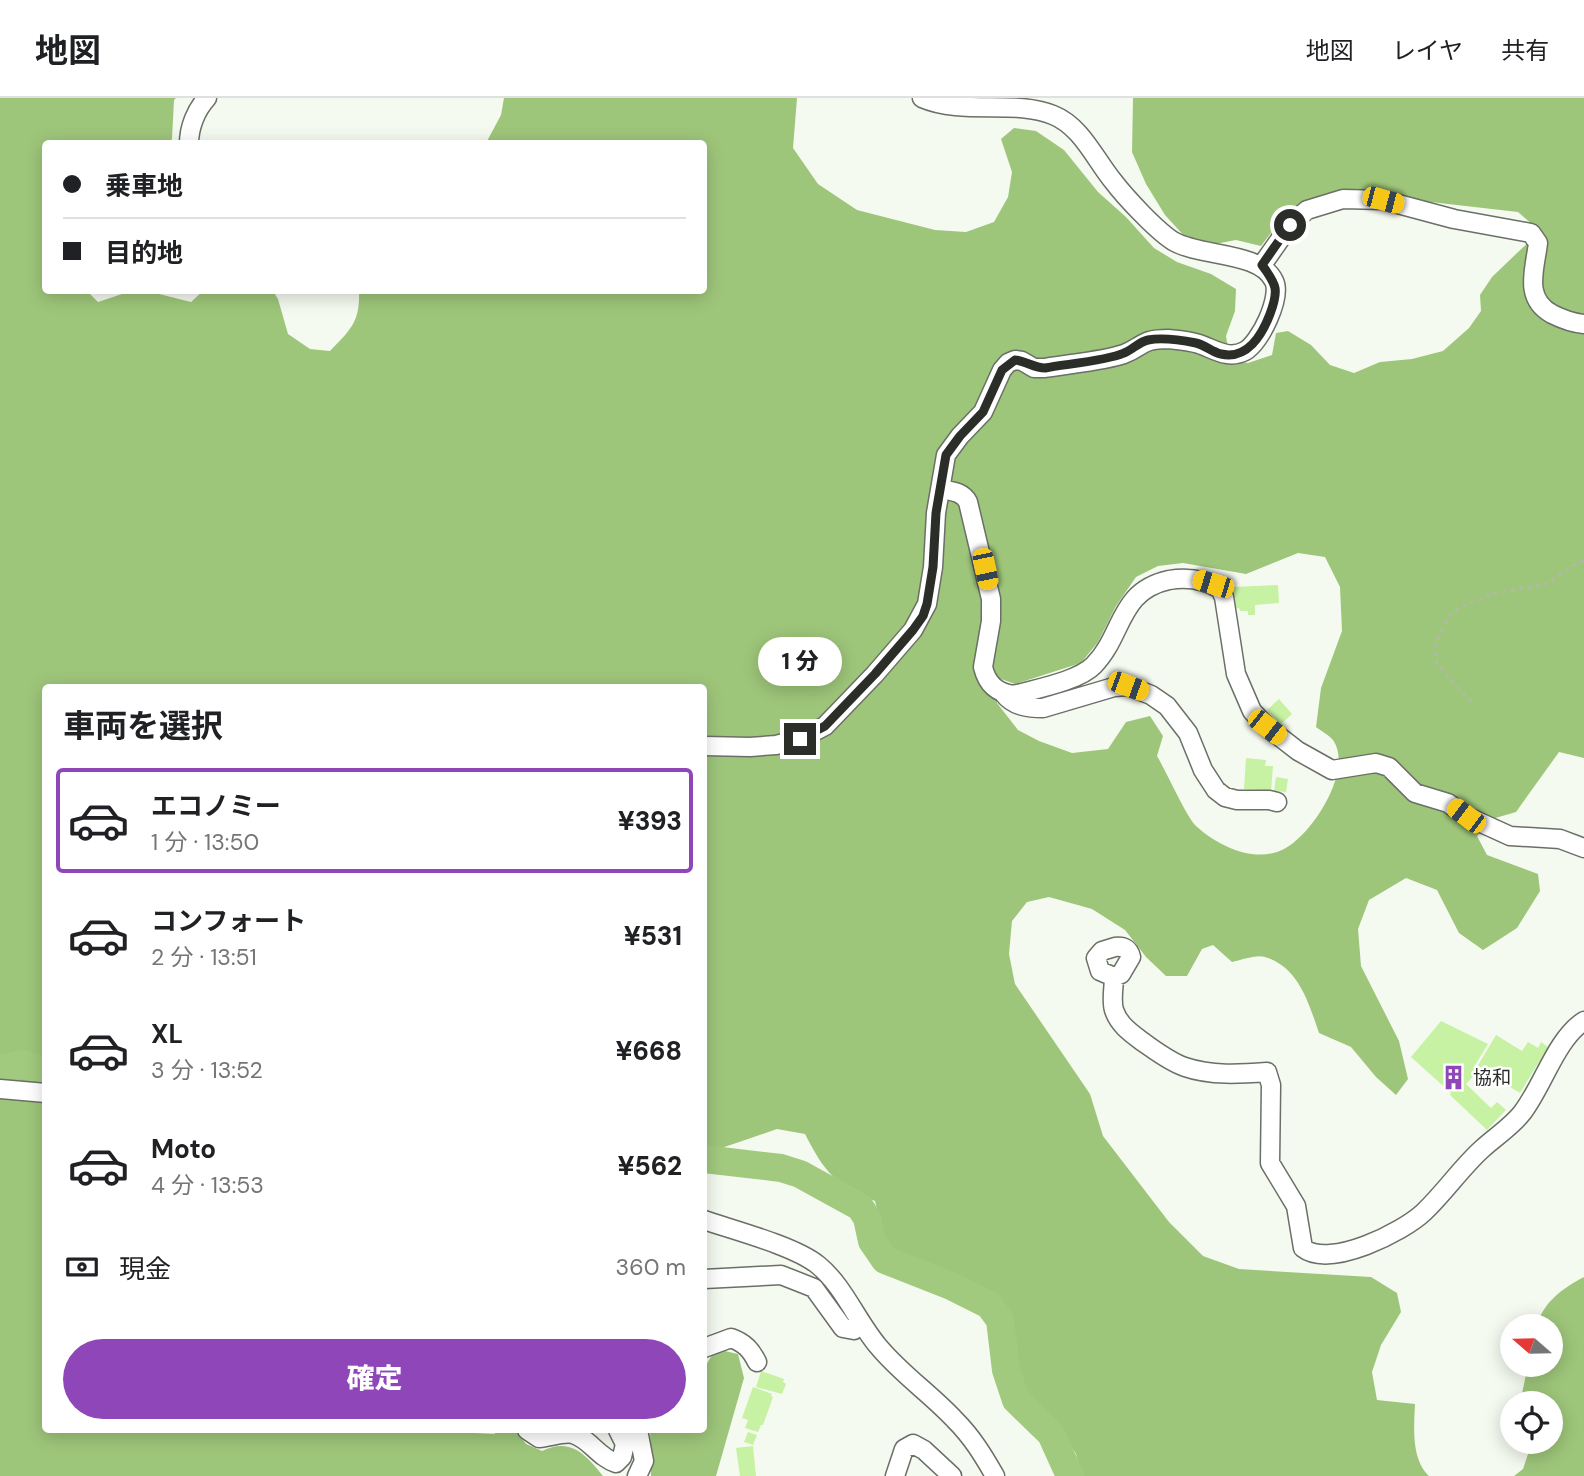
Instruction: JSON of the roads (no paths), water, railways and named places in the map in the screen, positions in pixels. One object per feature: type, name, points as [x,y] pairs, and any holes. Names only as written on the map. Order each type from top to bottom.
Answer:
[{"type":"street","points":[[189,140],[189,130],[207,98]]},
{"type":"street","points":[[707,746],[776,745],[800,739],[825,726],[913,630],[927,604],[933,567],[936,513],[946,455],[983,412],[1002,370],[1008,363],[1015,360],[1034,368],[1045,368],[1124,354],[1146,341],[1170,339],[1198,344],[1221,354],[1232,354],[1245,351],[1258,339],[1270,314],[1276,295],[1275,282],[1262,265],[1173,241],[1114,183],[1068,123],[1034,110],[948,106],[922,98]]},
{"type":"street","points":[[1262,265],[1290,225],[1307,210],[1343,199],[1383,200],[1454,219],[1531,233],[1538,243],[1532,287],[1538,303],[1563,320],[1584,324]]},
{"type":"street","points":[[941,489],[960,493],[968,502],[991,599],[991,621],[983,667],[989,682],[1010,701],[1031,708],[1043,708],[1114,687],[1128,686],[1152,695],[1167,706],[1188,733],[1203,770],[1216,790],[1225,797],[1237,800],[1277,802]]},
{"type":"street","points":[[1004,694],[1014,695],[1067,680],[1093,667],[1140,592],[1153,584],[1195,579],[1220,589],[1224,597],[1236,674],[1252,711],[1267,727],[1298,751],[1332,770],[1367,763],[1389,767],[1415,793],[1448,803],[1466,816],[1510,836],[1560,839],[1584,848]]},
{"type":"street","points":[[1114,977],[1114,1009],[1120,1021],[1129,1032],[1171,1060],[1185,1067],[1208,1072],[1267,1072],[1271,1085],[1270,1163],[1296,1206],[1303,1248],[1320,1255],[1335,1254],[1382,1238],[1423,1213],[1465,1166],[1521,1114],[1574,1027],[1584,1021]]},
{"type":"street","points":[[0,1089],[42,1093]]},
{"type":"street","points":[[709,1226],[796,1253],[817,1264],[898,1368],[954,1418],[977,1444],[995,1476]]},
{"type":"street","points":[[707,1279],[781,1275],[814,1288],[843,1328],[853,1331],[861,1323]]},
{"type":"street","points":[[707,1347],[732,1338],[742,1342],[757,1362]]},
{"type":"street","points":[[532,1433],[539,1438],[570,1433],[582,1438],[615,1470],[625,1444],[620,1433]]},
{"type":"street","points":[[638,1433],[643,1461],[638,1476]]},
{"type":"street","points":[[895,1476],[904,1449],[913,1444],[924,1450],[952,1476]]},
{"type":"waterway","points":[[0,1069],[22,1064],[42,1070]]},
{"type":"waterway","points":[[707,1159],[781,1168],[800,1174],[860,1207],[867,1218],[872,1241],[885,1260],[951,1286],[989,1305],[1000,1320],[1006,1370],[1016,1400],[1051,1434],[1070,1476]]},
{"type":"place","name":"協和","points":[[1453,1077]]}]
